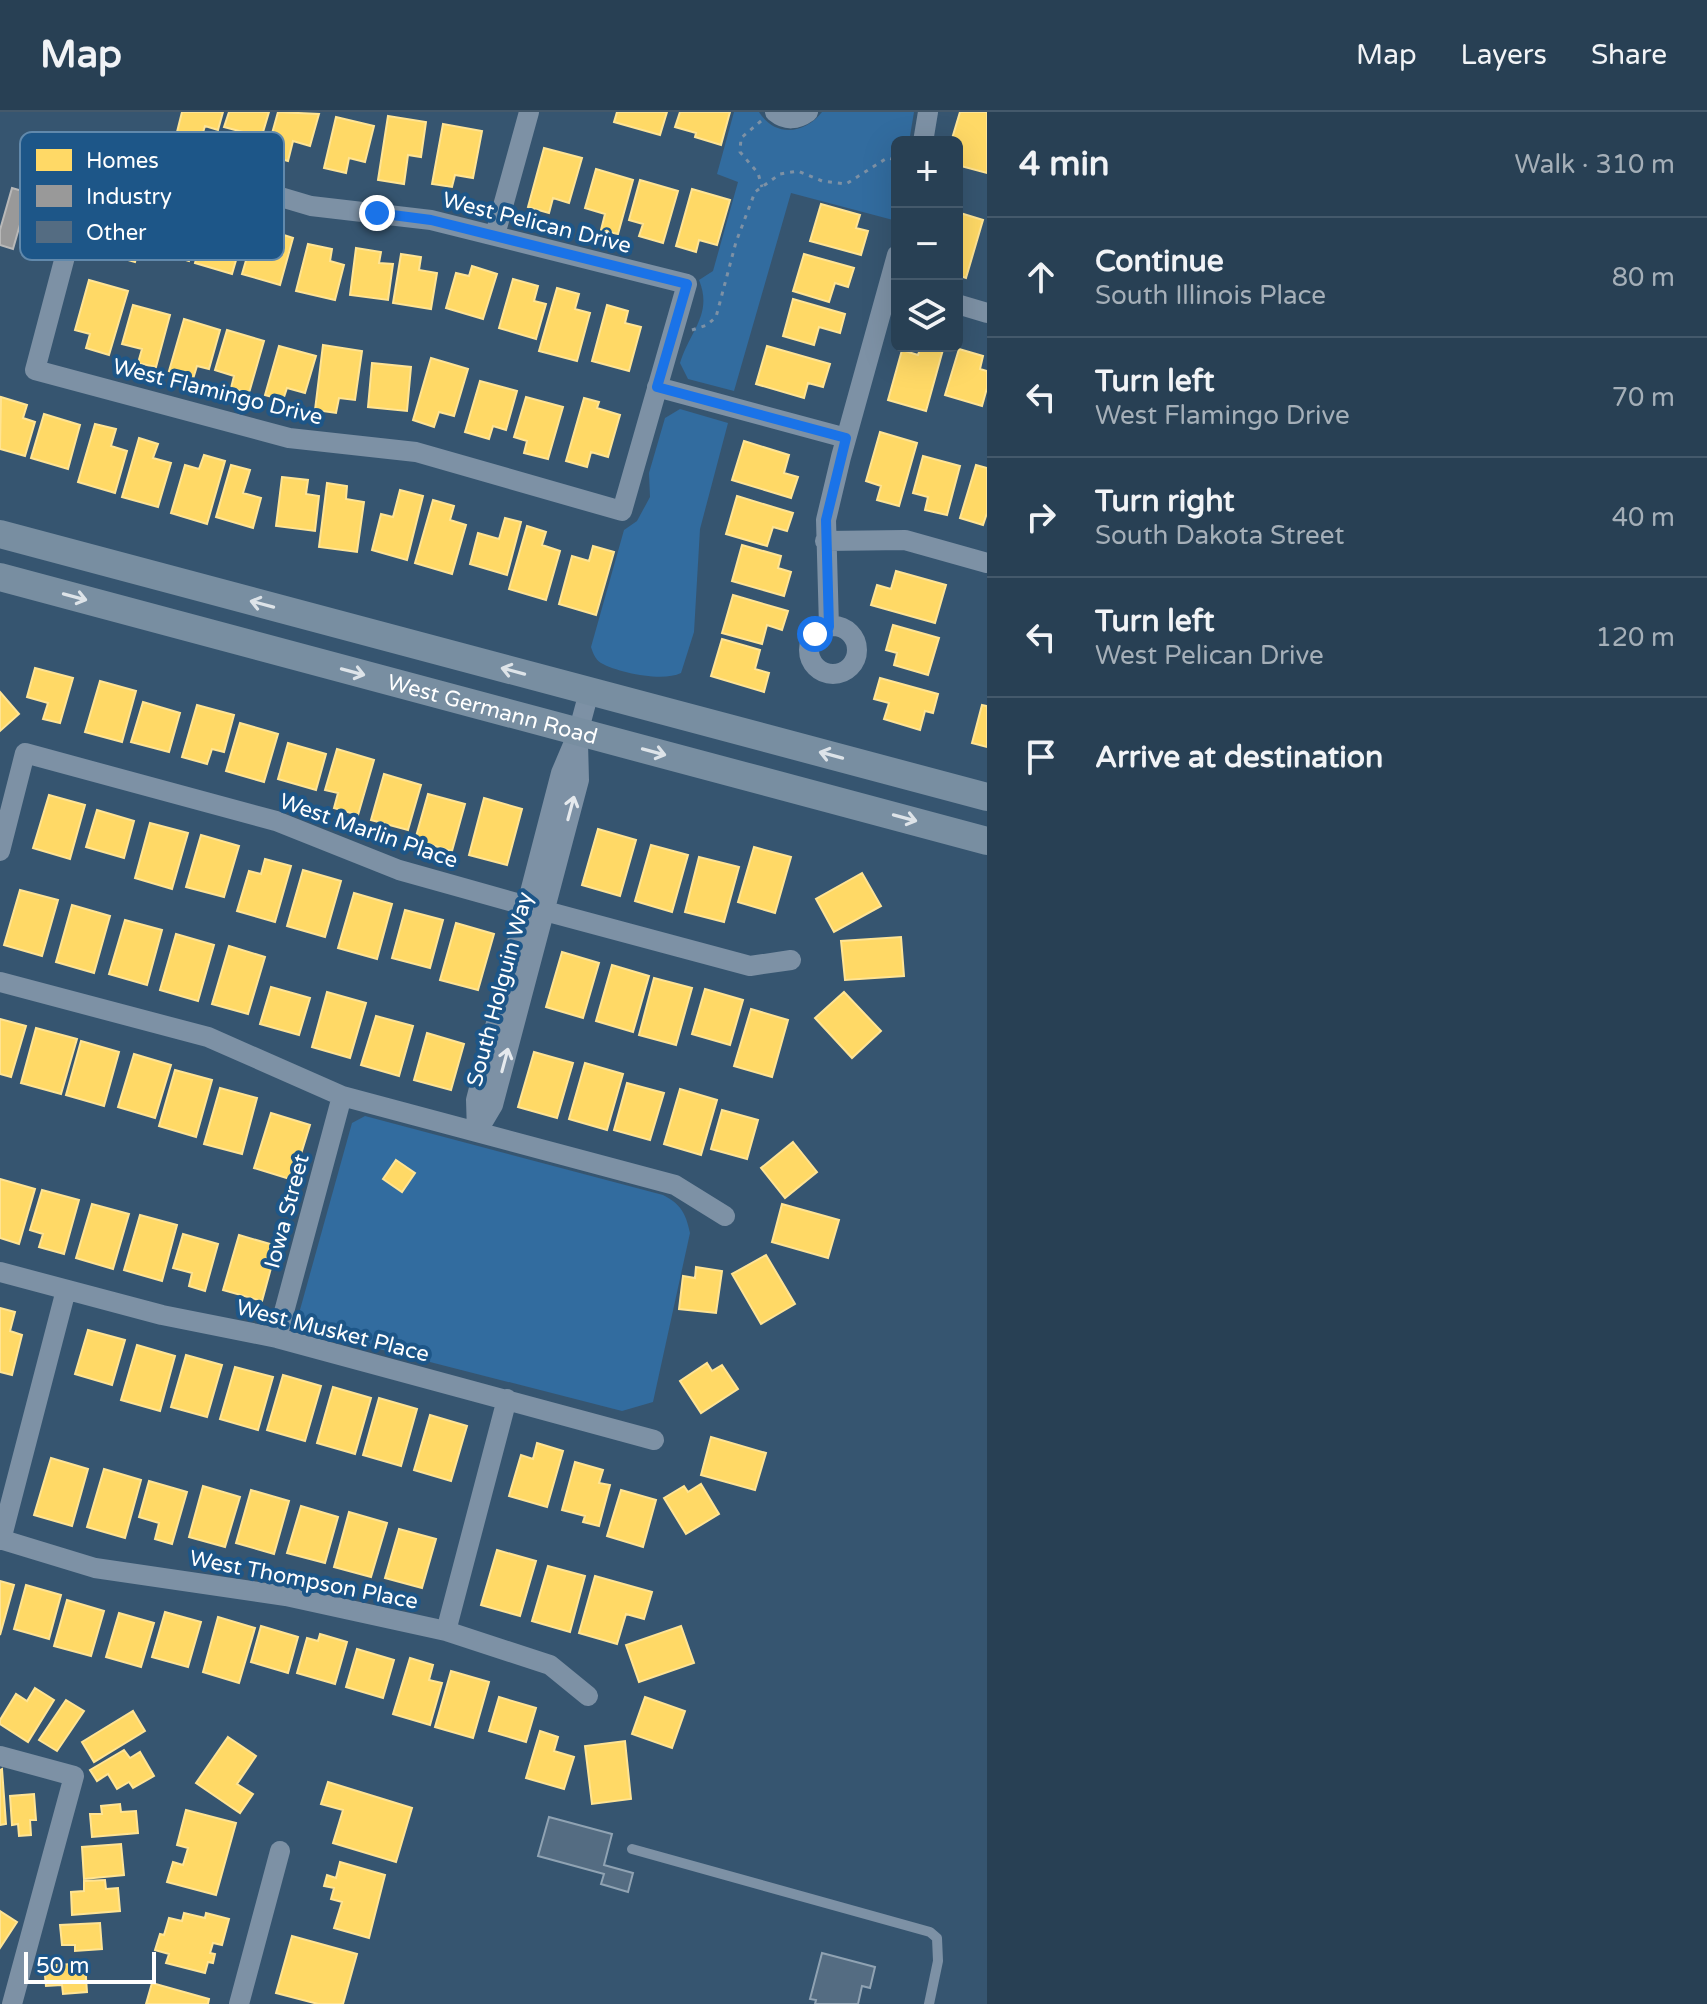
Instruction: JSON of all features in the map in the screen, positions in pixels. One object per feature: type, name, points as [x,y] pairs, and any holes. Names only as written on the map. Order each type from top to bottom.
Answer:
[{"type":"main road","name":"West Germann Road","points":[[0,534],[987,797]]},
{"type":"main road","name":"West Germann Road","points":[[0,577],[987,841]]},
{"type":"street","points":[[495,235],[529,112]]},
{"type":"street","points":[[769,115],[793,119],[808,112]]},
{"type":"street","points":[[924,136],[928,112]]},
{"type":"street","name":"West Pelican Drive","points":[[284,198],[311,206],[431,220],[687,284],[673,328]]},
{"type":"street","name":"West Pelican Drive","points":[[35,370],[64,260]]},
{"type":"street","points":[[829,627],[826,520],[846,438],[891,292]]},
{"type":"street","points":[[963,306],[987,313]]},
{"type":"street","points":[[673,328],[657,387],[846,438]]},
{"type":"street","name":"West Flamingo Drive","points":[[35,370],[289,438],[416,452],[622,511],[657,387]]},
{"type":"street","points":[[825,541],[905,540],[987,563]]},
{"type":"street","name":"South Holguin Way","points":[[477,1132],[493,1105],[536,908],[579,780],[578,733],[589,692]]},
{"type":"street","name":"West Marlin Place","points":[[0,851],[25,753],[276,821],[399,870],[750,966],[791,960]]},
{"type":"street","points":[[0,982],[208,1037],[342,1096],[675,1185],[725,1216]]},
{"type":"street","name":"Iowa Street","points":[[277,1338],[342,1096]]},
{"type":"street","name":"West Musket Place","points":[[0,1272],[162,1315],[277,1338],[654,1440]]},
{"type":"street","points":[[1,1540],[66,1290]]},
{"type":"street","points":[[446,1631],[507,1399]]},
{"type":"street","name":"West Thompson Place","points":[[1,1540],[95,1568],[286,1596],[446,1631],[550,1665],[588,1696]]},
{"type":"street","points":[[0,1756],[74,1776],[10,1975],[12,2004]]},
{"type":"street","points":[[239,2004],[280,1851]]},
{"type":"lane","points":[[632,1849],[930,1932],[937,1938],[938,1961],[929,2004]]},
{"type":"path","points":[[762,187],[758,173],[740,152],[741,138],[769,115]]},
{"type":"path","points":[[673,328],[692,330],[707,325],[716,317],[736,242],[755,192],[780,174],[798,171],[822,181],[846,184],[887,158],[891,159]]},
{"type":"shaded area","points":[[734,112],[759,112],[773,126],[790,130],[807,125],[822,112],[914,112],[910,136],[891,136],[891,219],[791,193],[734,391],[688,379],[680,363],[702,313],[703,292],[699,280],[713,271],[738,182],[717,174]]},
{"type":"shaded area","points":[[680,409],[728,423],[700,529],[694,632],[681,673],[663,677],[641,675],[601,663],[591,647],[624,530],[637,521],[650,497],[649,473],[665,418]]},
{"type":"shaded area","points":[[365,1116],[663,1195],[678,1206],[690,1233],[653,1402],[622,1411],[305,1330],[298,1317],[352,1123]]},
{"type":"building: Homes","points":[[182,112],[223,112],[218,130],[205,126],[203,132],[177,132]]},
{"type":"building: Homes","points":[[229,112],[269,112],[263,132],[243,132],[224,127]]},
{"type":"building: Homes","points":[[278,112],[319,114],[310,146],[293,141],[288,161],[284,160],[284,132],[272,132]]},
{"type":"building: Homes","points":[[617,112],[667,112],[660,135],[614,122]]},
{"type":"building: Homes","points":[[680,112],[730,112],[721,145],[675,127]]},
{"type":"building: Homes","points":[[960,112],[987,112],[987,173],[963,167],[963,136],[953,136]]},
{"type":"building: Homes","points":[[388,116],[426,122],[421,157],[408,155],[404,184],[378,180]]},
{"type":"building: Homes","points":[[336,117],[374,126],[365,162],[349,158],[346,173],[324,168]]},
{"type":"building: Homes","points":[[443,124],[482,131],[473,178],[455,175],[452,187],[432,184]]},
{"type":"building: Homes","points":[[544,148],[582,158],[569,203],[553,198],[549,213],[528,207]]},
{"type":"building: Homes","points":[[596,169],[633,180],[618,234],[601,230],[605,214],[585,208]]},
{"type":"building: Homes","points":[[640,180],[678,191],[663,243],[639,236],[643,224],[629,220]]},
{"type":"building: Homes","points":[[692,189],[730,200],[717,245],[699,240],[696,252],[676,246]]},
{"type":"building: Homes","points":[[821,204],[860,215],[856,228],[868,231],[861,255],[810,241]]},
{"type":"building: Homes","points":[[963,214],[983,220],[966,278],[963,277]]},
{"type":"building: Homes","points":[[284,235],[293,238],[280,285],[242,274],[246,260],[284,260]]},
{"type":"building: Homes","points":[[308,244],[332,249],[330,261],[344,265],[335,300],[296,291]]},
{"type":"building: Homes","points":[[356,248],[381,252],[379,263],[393,264],[388,300],[350,295]]},
{"type":"building: Homes","points":[[401,254],[421,257],[419,270],[437,273],[431,309],[393,303]]},
{"type":"building: Homes","points":[[804,254],[854,268],[848,287],[835,283],[829,302],[793,291]]},
{"type":"building: Homes","points":[[196,260],[236,260],[232,274],[195,263]]},
{"type":"building: Homes","points":[[472,266],[497,274],[483,319],[446,308],[456,273],[469,276]]},
{"type":"building: Homes","points":[[513,279],[538,286],[534,301],[546,304],[536,339],[499,328]]},
{"type":"building: Homes","points":[[89,280],[128,291],[109,355],[86,348],[90,334],[75,330]]},
{"type":"building: Homes","points":[[557,288],[579,294],[575,309],[590,313],[577,361],[539,351]]},
{"type":"building: Homes","points":[[793,299],[845,314],[840,333],[819,327],[814,345],[783,336]]},
{"type":"building: Homes","points":[[133,305],[170,315],[156,367],[138,363],[142,349],[122,344]]},
{"type":"building: Homes","points":[[607,305],[628,311],[625,323],[641,327],[629,371],[592,361]]},
{"type":"building: Homes","points":[[184,319],[220,330],[209,369],[197,366],[193,379],[169,371]]},
{"type":"building: Homes","points":[[227,330],[264,341],[249,393],[231,388],[234,376],[215,370]]},
{"type":"building: Homes","points":[[323,345],[362,351],[355,400],[339,398],[336,413],[315,410]]},
{"type":"building: Homes","points":[[279,346],[316,356],[305,393],[287,388],[283,400],[265,395]]},
{"type":"building: Homes","points":[[767,346],[830,364],[823,387],[808,383],[804,398],[756,384]]},
{"type":"building: Homes","points":[[963,350],[983,356],[980,369],[987,371],[987,388],[982,406],[945,395],[958,352]]},
{"type":"building: Homes","points":[[901,352],[918,355],[919,352],[942,352],[926,411],[888,400]]},
{"type":"building: Homes","points":[[431,358],[468,369],[454,416],[439,412],[434,427],[413,420]]},
{"type":"building: Homes","points":[[372,363],[411,367],[407,411],[368,407]]},
{"type":"building: Homes","points":[[480,381],[517,391],[506,430],[493,426],[489,439],[465,432]]},
{"type":"building: Homes","points":[[1,397],[27,405],[23,418],[35,422],[25,456],[0,449]]},
{"type":"building: Homes","points":[[526,397],[563,407],[548,459],[524,453],[527,441],[514,437]]},
{"type":"building: Homes","points":[[584,398],[599,402],[597,408],[620,415],[608,457],[591,452],[587,467],[566,461]]},
{"type":"building: Homes","points":[[44,414],[80,425],[68,469],[31,458]]},
{"type":"building: Homes","points":[[95,424],[116,429],[111,446],[127,451],[115,493],[78,482]]},
{"type":"building: Homes","points":[[880,432],[917,443],[899,506],[877,500],[881,486],[866,481]]},
{"type":"building: Homes","points":[[139,438],[158,444],[153,458],[171,463],[158,507],[122,497]]},
{"type":"building: Homes","points":[[744,441],[789,455],[784,473],[798,477],[791,498],[732,480]]},
{"type":"building: Homes","points":[[204,455],[225,461],[207,524],[171,513],[185,465],[199,469]]},
{"type":"building: Homes","points":[[923,456],[960,466],[947,515],[925,510],[928,497],[913,493]]},
{"type":"building: Homes","points":[[231,465],[250,470],[243,493],[261,498],[253,528],[216,517]]},
{"type":"building: Homes","points":[[976,465],[987,468],[987,513],[983,525],[960,518]]},
{"type":"building: Homes","points":[[282,477],[308,480],[306,494],[319,496],[315,531],[276,526]]},
{"type":"building: Homes","points":[[327,483],[347,486],[346,499],[364,502],[357,552],[319,547]]},
{"type":"building: Homes","points":[[400,490],[423,496],[407,560],[372,550],[381,514],[393,517]]},
{"type":"building: Homes","points":[[737,496],[793,513],[787,531],[773,527],[767,546],[726,534]]},
{"type":"building: Homes","points":[[433,500],[454,506],[450,520],[466,525],[452,574],[415,563]]},
{"type":"building: Homes","points":[[505,518],[521,522],[507,575],[470,564],[478,533],[499,539]]},
{"type":"building: Homes","points":[[527,526],[546,532],[542,545],[560,551],[546,600],[509,589]]},
{"type":"building: Homes","points":[[742,545],[781,556],[778,568],[791,572],[784,596],[732,581]]},
{"type":"building: Homes","points":[[593,546],[614,552],[596,615],[559,604],[572,556],[589,561]]},
{"type":"building: Homes","points":[[896,571],[946,585],[935,623],[871,605],[877,585],[891,589]]},
{"type":"building: Homes","points":[[733,595],[788,611],[782,630],[767,625],[762,644],[722,633]]},
{"type":"building: Homes","points":[[893,625],[939,638],[928,675],[894,665],[897,653],[886,650]]},
{"type":"building: Homes","points":[[722,639],[760,650],[755,669],[769,673],[764,692],[711,676]]},
{"type":"building: Homes","points":[[35,668],[73,678],[60,723],[43,719],[48,703],[27,697]]},
{"type":"building: Homes","points":[[880,678],[938,694],[933,713],[925,711],[920,730],[884,719],[889,703],[874,699]]},
{"type":"building: Homes","points":[[100,681],[136,691],[122,742],[85,732]]},
{"type":"building: Homes","points":[[0,692],[19,714],[0,731]]},
{"type":"building: Homes","points":[[143,702],[180,713],[169,752],[131,742]]},
{"type":"building: Homes","points":[[197,705],[234,715],[224,752],[212,749],[207,764],[182,757]]},
{"type":"building: Homes","points":[[982,705],[987,706],[987,747],[972,743]]},
{"type":"building: Homes","points":[[240,723],[278,734],[264,782],[226,771]]},
{"type":"building: Homes","points":[[288,743],[326,754],[316,790],[278,779]]},
{"type":"building: Homes","points":[[337,749],[374,760],[358,815],[334,808],[338,793],[325,790]]},
{"type":"building: Homes","points":[[384,774],[421,785],[408,830],[371,820]]},
{"type":"building: Homes","points":[[428,794],[465,804],[452,851],[415,840]]},
{"type":"building: Homes","points":[[49,795],[85,805],[70,859],[33,848]]},
{"type":"building: Homes","points":[[484,798],[522,809],[507,865],[469,855]]},
{"type":"building: Homes","points":[[97,810],[134,821],[124,858],[86,847]]},
{"type":"building: Homes","points":[[150,823],[188,833],[172,889],[135,878]]},
{"type":"building: Homes","points":[[598,829],[636,840],[620,896],[582,885]]},
{"type":"building: Homes","points":[[201,835],[239,846],[224,897],[186,887]]},
{"type":"building: Homes","points":[[651,845],[688,855],[672,912],[635,901]]},
{"type":"building: Homes","points":[[754,847],[791,857],[775,913],[738,902]]},
{"type":"building: Homes","points":[[699,857],[739,867],[724,922],[685,912]]},
{"type":"building: Homes","points":[[265,859],[291,866],[275,922],[237,911],[249,871],[261,874]]},
{"type":"building: Homes","points":[[303,870],[341,881],[325,937],[287,926]]},
{"type":"building: Homes","points":[[862,873],[881,906],[834,932],[816,899]]},
{"type":"building: Homes","points":[[20,890],[58,900],[42,956],[4,945]]},
{"type":"building: Homes","points":[[354,893],[392,904],[377,959],[338,948]]},
{"type":"building: Homes","points":[[72,905],[110,916],[94,973],[56,962]]},
{"type":"building: Homes","points":[[405,910],[443,920],[430,968],[392,958]]},
{"type":"building: Homes","points":[[125,920],[162,930],[147,985],[109,974]]},
{"type":"building: Homes","points":[[456,923],[494,934],[478,990],[440,980]]},
{"type":"building: Homes","points":[[176,934],[214,945],[198,1001],[160,990]]},
{"type":"building: Homes","points":[[901,937],[904,976],[845,980],[841,941]]},
{"type":"building: Homes","points":[[229,946],[265,957],[248,1014],[212,1004]]},
{"type":"building: Homes","points":[[562,952],[599,963],[583,1018],[546,1007]]},
{"type":"building: Homes","points":[[612,965],[649,976],[633,1032],[596,1021]]},
{"type":"building: Homes","points":[[654,978],[692,988],[676,1045],[639,1035]]},
{"type":"building: Homes","points":[[271,987],[310,998],[299,1035],[260,1024]]},
{"type":"building: Homes","points":[[705,989],[743,1000],[730,1045],[692,1034]]},
{"type":"building: Homes","points":[[327,992],[366,1003],[350,1058],[312,1047]]},
{"type":"building: Homes","points":[[844,992],[881,1031],[852,1058],[815,1018]]},
{"type":"building: Homes","points":[[751,1009],[788,1020],[772,1077],[734,1066]]},
{"type":"building: Homes","points":[[376,1016],[413,1026],[399,1076],[361,1065]]},
{"type":"building: Homes","points":[[0,1019],[26,1026],[11,1077],[0,1074]]},
{"type":"building: Homes","points":[[36,1028],[77,1039],[61,1094],[21,1083]]},
{"type":"building: Homes","points":[[427,1033],[464,1044],[451,1090],[414,1080]]},
{"type":"building: Homes","points":[[81,1041],[119,1052],[104,1106],[66,1095]]},
{"type":"building: Homes","points":[[534,1052],[573,1063],[557,1118],[518,1107]]},
{"type":"building: Homes","points":[[134,1054],[171,1065],[155,1118],[118,1107]]},
{"type":"building: Homes","points":[[585,1063],[623,1074],[607,1130],[569,1119]]},
{"type":"building: Homes","points":[[175,1070],[212,1080],[196,1137],[159,1126]]},
{"type":"building: Homes","points":[[627,1083],[664,1093],[650,1140],[614,1130]]},
{"type":"building: Homes","points":[[220,1088],[257,1098],[242,1154],[204,1144]]},
{"type":"building: Homes","points":[[680,1089],[717,1100],[701,1155],[664,1144]]},
{"type":"building: Homes","points":[[722,1110],[758,1120],[747,1159],[711,1149]]},
{"type":"building: Homes","points":[[271,1113],[310,1125],[293,1180],[254,1168]]},
{"type":"building: Homes","points":[[793,1142],[817,1172],[785,1198],[761,1168]]},
{"type":"building: Homes","points":[[396,1160],[415,1173],[402,1192],[383,1179]]},
{"type":"building: Homes","points":[[0,1179],[35,1189],[19,1244],[0,1238]]},
{"type":"building: Homes","points":[[42,1190],[79,1200],[64,1254],[39,1247],[43,1234],[30,1230]]},
{"type":"building: Homes","points":[[92,1204],[129,1214],[113,1269],[76,1258]]},
{"type":"building: Homes","points":[[782,1204],[839,1220],[828,1258],[772,1242]]},
{"type":"building: Homes","points":[[140,1215],[177,1225],[162,1281],[124,1270]]},
{"type":"building: Homes","points":[[183,1234],[218,1244],[205,1291],[189,1286],[192,1273],[173,1268]]},
{"type":"building: Homes","points":[[239,1235],[277,1246],[262,1301],[223,1290]]},
{"type":"building: Homes","points":[[766,1255],[795,1304],[761,1324],[732,1274]]},
{"type":"building: Homes","points":[[696,1267],[722,1271],[716,1313],[679,1309],[683,1276],[695,1278]]},
{"type":"building: Homes","points":[[0,1308],[15,1312],[10,1331],[22,1335],[12,1375],[0,1372]]},
{"type":"building: Homes","points":[[88,1330],[125,1340],[112,1385],[75,1374]]},
{"type":"building: Homes","points":[[137,1345],[175,1356],[160,1411],[121,1400]]},
{"type":"building: Homes","points":[[186,1355],[222,1365],[207,1417],[171,1407]]},
{"type":"building: Homes","points":[[707,1363],[712,1371],[722,1365],[738,1389],[701,1413],[680,1381]]},
{"type":"building: Homes","points":[[235,1367],[273,1377],[258,1430],[220,1419]]},
{"type":"building: Homes","points":[[283,1375],[321,1386],[305,1441],[267,1430]]},
{"type":"building: Homes","points":[[333,1387],[371,1398],[355,1454],[317,1443]]},
{"type":"building: Homes","points":[[379,1398],[417,1409],[401,1466],[363,1455]]},
{"type":"building: Homes","points":[[430,1415],[467,1426],[451,1481],[414,1470]]},
{"type":"building: Homes","points":[[711,1437],[766,1453],[755,1490],[701,1475]]},
{"type":"building: Homes","points":[[537,1443],[563,1451],[547,1507],[509,1496],[521,1455],[533,1459]]},
{"type":"building: Homes","points":[[51,1458],[88,1469],[72,1526],[34,1515]]},
{"type":"building: Homes","points":[[575,1462],[603,1470],[599,1483],[610,1485],[599,1526],[583,1522],[585,1516],[562,1510]]},
{"type":"building: Homes","points":[[104,1469],[141,1480],[125,1538],[87,1527]]},
{"type":"building: Homes","points":[[149,1481],[187,1492],[172,1544],[155,1539],[159,1523],[139,1517]]},
{"type":"building: Homes","points":[[701,1484],[719,1514],[686,1534],[664,1498],[684,1486],[688,1492]]},
{"type":"building: Homes","points":[[203,1486],[240,1497],[225,1547],[189,1537]]},
{"type":"building: Homes","points":[[251,1490],[289,1501],[274,1554],[236,1543]]},
{"type":"building: Homes","points":[[621,1490],[656,1500],[643,1547],[607,1536]]},
{"type":"building: Homes","points":[[301,1506],[338,1517],[325,1563],[287,1553]]},
{"type":"building: Homes","points":[[349,1512],[387,1523],[371,1577],[334,1567]]},
{"type":"building: Homes","points":[[399,1529],[436,1539],[422,1588],[385,1578]]},
{"type":"building: Homes","points":[[497,1550],[536,1561],[520,1616],[481,1605]]},
{"type":"building: Homes","points":[[548,1566],[585,1576],[570,1632],[532,1621]]},
{"type":"building: Homes","points":[[595,1576],[652,1592],[644,1619],[626,1614],[617,1644],[579,1633]]},
{"type":"building: Homes","points":[[0,1581],[14,1585],[0,1635]]},
{"type":"building: Homes","points":[[26,1585],[61,1595],[49,1639],[14,1629]]},
{"type":"building: Homes","points":[[67,1600],[104,1611],[91,1656],[54,1646]]},
{"type":"building: Homes","points":[[165,1612],[201,1622],[188,1667],[152,1657]]},
{"type":"building: Homes","points":[[119,1613],[154,1623],[141,1667],[106,1657]]},
{"type":"building: Homes","points":[[218,1617],[255,1628],[239,1683],[203,1672]]},
{"type":"building: Homes","points":[[261,1626],[298,1637],[288,1673],[251,1662]]},
{"type":"building: Homes","points":[[681,1626],[694,1663],[639,1682],[626,1645]]},
{"type":"building: Homes","points":[[320,1634],[347,1642],[335,1684],[297,1673],[307,1638],[318,1641]]},
{"type":"building: Homes","points":[[357,1649],[394,1660],[383,1698],[346,1687]]},
{"type":"building: Homes","points":[[410,1658],[433,1665],[429,1680],[442,1683],[430,1725],[393,1714]]},
{"type":"building: Homes","points":[[451,1671],[489,1682],[473,1738],[435,1727]]},
{"type":"building: Homes","points":[[35,1688],[54,1700],[28,1742],[0,1724],[0,1720],[16,1694],[27,1701]]},
{"type":"building: Homes","points":[[499,1697],[536,1708],[526,1742],[489,1731]]},
{"type":"building: Homes","points":[[645,1697],[685,1711],[672,1748],[632,1734]]},
{"type":"building: Homes","points":[[66,1700],[84,1711],[57,1751],[39,1740]]},
{"type":"building: Homes","points":[[133,1711],[145,1731],[94,1762],[82,1742]]},
{"type":"building: Homes","points":[[540,1731],[558,1737],[554,1751],[574,1757],[564,1789],[526,1778]]},
{"type":"building: Homes","points":[[228,1737],[256,1756],[237,1784],[253,1794],[240,1813],[196,1783]]},
{"type":"building: Homes","points":[[625,1741],[631,1799],[592,1804],[585,1746]]},
{"type":"building: Homes","points":[[124,1750],[130,1758],[140,1752],[154,1776],[133,1788],[129,1782],[117,1789],[108,1774],[97,1781],[90,1770]]},
{"type":"building: Homes","points":[[0,1770],[6,1824],[0,1825]]},
{"type":"building: Homes","points":[[328,1782],[412,1808],[396,1862],[333,1843],[343,1810],[321,1804]]},
{"type":"building: Homes","points":[[34,1794],[36,1820],[30,1820],[31,1835],[19,1836],[18,1824],[12,1825],[10,1796]]},
{"type":"building: Homes","points":[[120,1804],[121,1812],[136,1811],[138,1833],[92,1837],[90,1814],[102,1814],[101,1806]]},
{"type":"building: Homes","points":[[186,1810],[236,1823],[216,1895],[167,1882],[173,1862],[183,1865],[188,1848],[177,1845]]},
{"type":"building: Homes","points":[[121,1844],[124,1875],[84,1879],[82,1847]]},
{"type":"building: Homes","points":[[340,1862],[385,1875],[369,1938],[334,1928],[342,1902],[331,1899],[334,1888],[324,1886],[327,1875],[336,1878]]},
{"type":"building: Homes","points":[[105,1880],[106,1889],[118,1888],[120,1911],[72,1915],[71,1892],[84,1891],[84,1881]]},
{"type":"building: Homes","points":[[0,1911],[17,1922],[0,1948]]},
{"type":"building: Homes","points":[[184,1913],[205,1918],[206,1913],[229,1919],[222,1945],[213,1943],[210,1953],[215,1954],[213,1963],[208,1962],[205,1973],[166,1963],[169,1954],[155,1950],[169,1918],[182,1921]]},
{"type":"building: Homes","points":[[100,1923],[102,1949],[75,1951],[75,1945],[62,1945],[60,1925]]},
{"type":"building: Homes","points":[[292,1936],[357,1954],[343,2004],[318,2004],[276,1993]]},
{"type":"building: Homes","points":[[85,1963],[87,1992],[63,1994],[62,1985],[46,1986],[44,1966]]},
{"type":"building: Homes","points":[[152,1983],[209,1999],[208,2004],[146,2004]]},
{"type":"building: Industry","points":[[12,188],[20,190],[20,224],[13,249],[0,245],[0,230]]},
{"type":"building: Other","points":[[549,1817],[612,1834],[604,1865],[633,1873],[628,1892],[601,1884],[604,1874],[538,1856]]},
{"type":"building: Other","points":[[822,1953],[875,1967],[870,1988],[862,1986],[858,2004],[815,2004],[816,2000],[810,1999]]},
{"type":"route","points":[[377,213],[431,220],[687,284],[657,387],[846,438],[826,520],[829,627],[815,634]]}]
